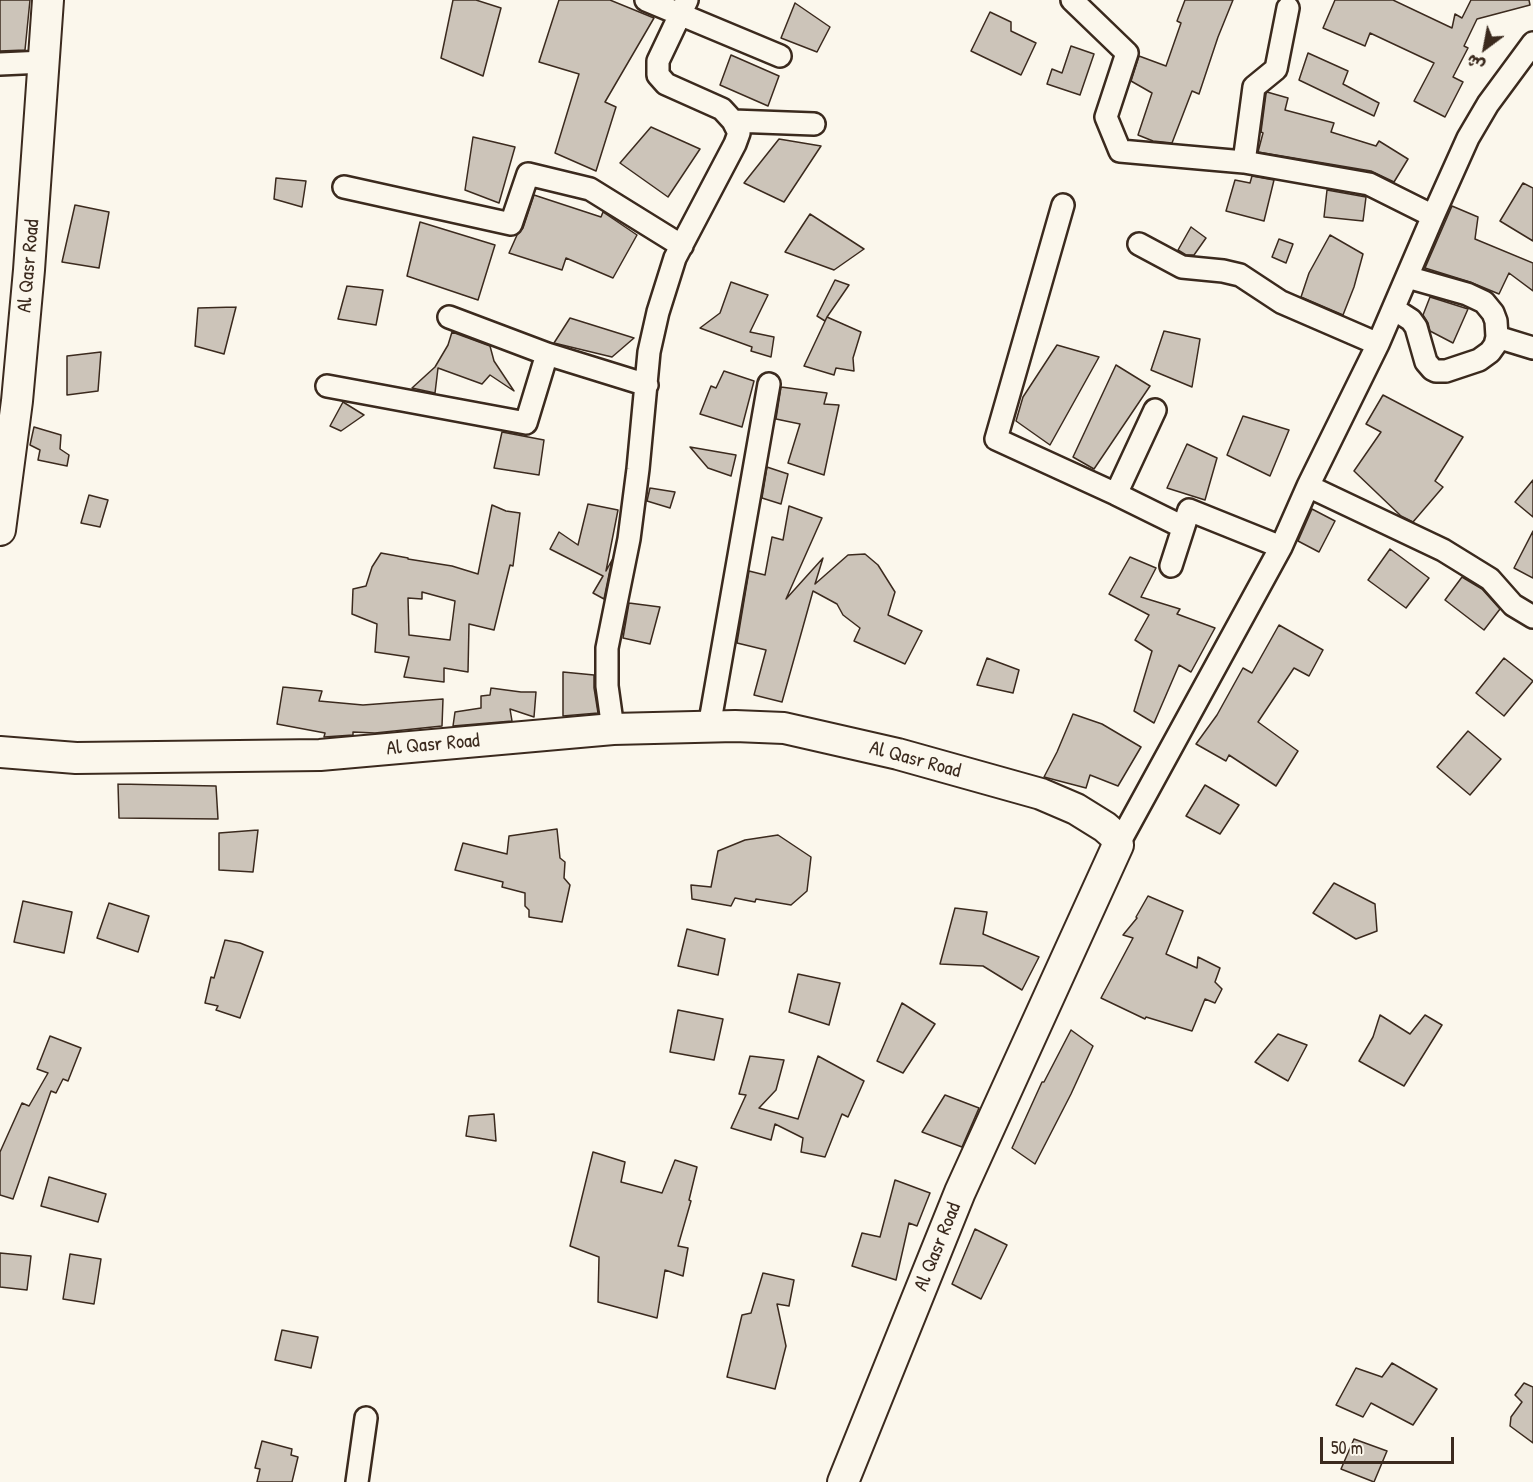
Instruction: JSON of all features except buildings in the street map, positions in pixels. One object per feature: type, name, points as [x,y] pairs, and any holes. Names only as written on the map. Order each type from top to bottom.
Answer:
[{"type":"street","name":"Al Qasr Road","points":[[0,530],[20,377],[48,0]]},
{"type":"street","points":[[646,0],[683,7],[780,56]]},
{"type":"street","points":[[1072,0],[1127,53],[1106,117],[1120,151],[1244,162],[1369,184],[1433,216]]},
{"type":"street","points":[[613,729],[607,686],[608,648],[638,469],[649,352],[658,312],[675,258],[739,133],[723,109],[666,84],[658,75],[658,61],[683,7]]},
{"type":"street","points":[[1244,162],[1254,87],[1276,69],[1288,8]]},
{"type":"street","points":[[1118,845],[1281,547],[1308,486],[1378,344],[1473,129],[1488,104],[1533,43]]},
{"type":"street","points":[[0,63],[44,62]]},
{"type":"street","points":[[733,121],[814,124]]},
{"type":"street","points":[[344,187],[511,224],[528,174],[590,189],[682,246]]},
{"type":"street","points":[[1063,205],[996,439],[1184,527]]},
{"type":"street","points":[[1139,244],[1182,267],[1240,275],[1281,302],[1378,344]]},
{"type":"street","points":[[1394,309],[1411,320],[1416,327],[1425,362],[1436,371],[1446,372],[1479,360],[1495,345],[1496,321],[1484,302],[1467,294],[1407,277]]},
{"type":"street","points":[[449,317],[547,354],[647,385]]},
{"type":"street","points":[[1497,337],[1533,348]]},
{"type":"street","points":[[327,386],[526,423],[547,354]]},
{"type":"street","points":[[709,727],[770,384]]},
{"type":"street","points":[[1116,494],[1155,410]]},
{"type":"street","points":[[1308,486],[1443,550],[1490,579],[1513,605],[1533,617]]},
{"type":"street","points":[[1171,566],[1189,510],[1281,547]]},
{"type":"street","name":"Al Qasr Road","points":[[0,752],[76,758],[320,755],[613,729],[735,726],[784,728],[898,754],[1041,794],[1076,809],[1105,827],[1114,835],[1118,845],[960,1192],[843,1482]]},
{"type":"street","points":[[357,1482],[366,1418]]}]
